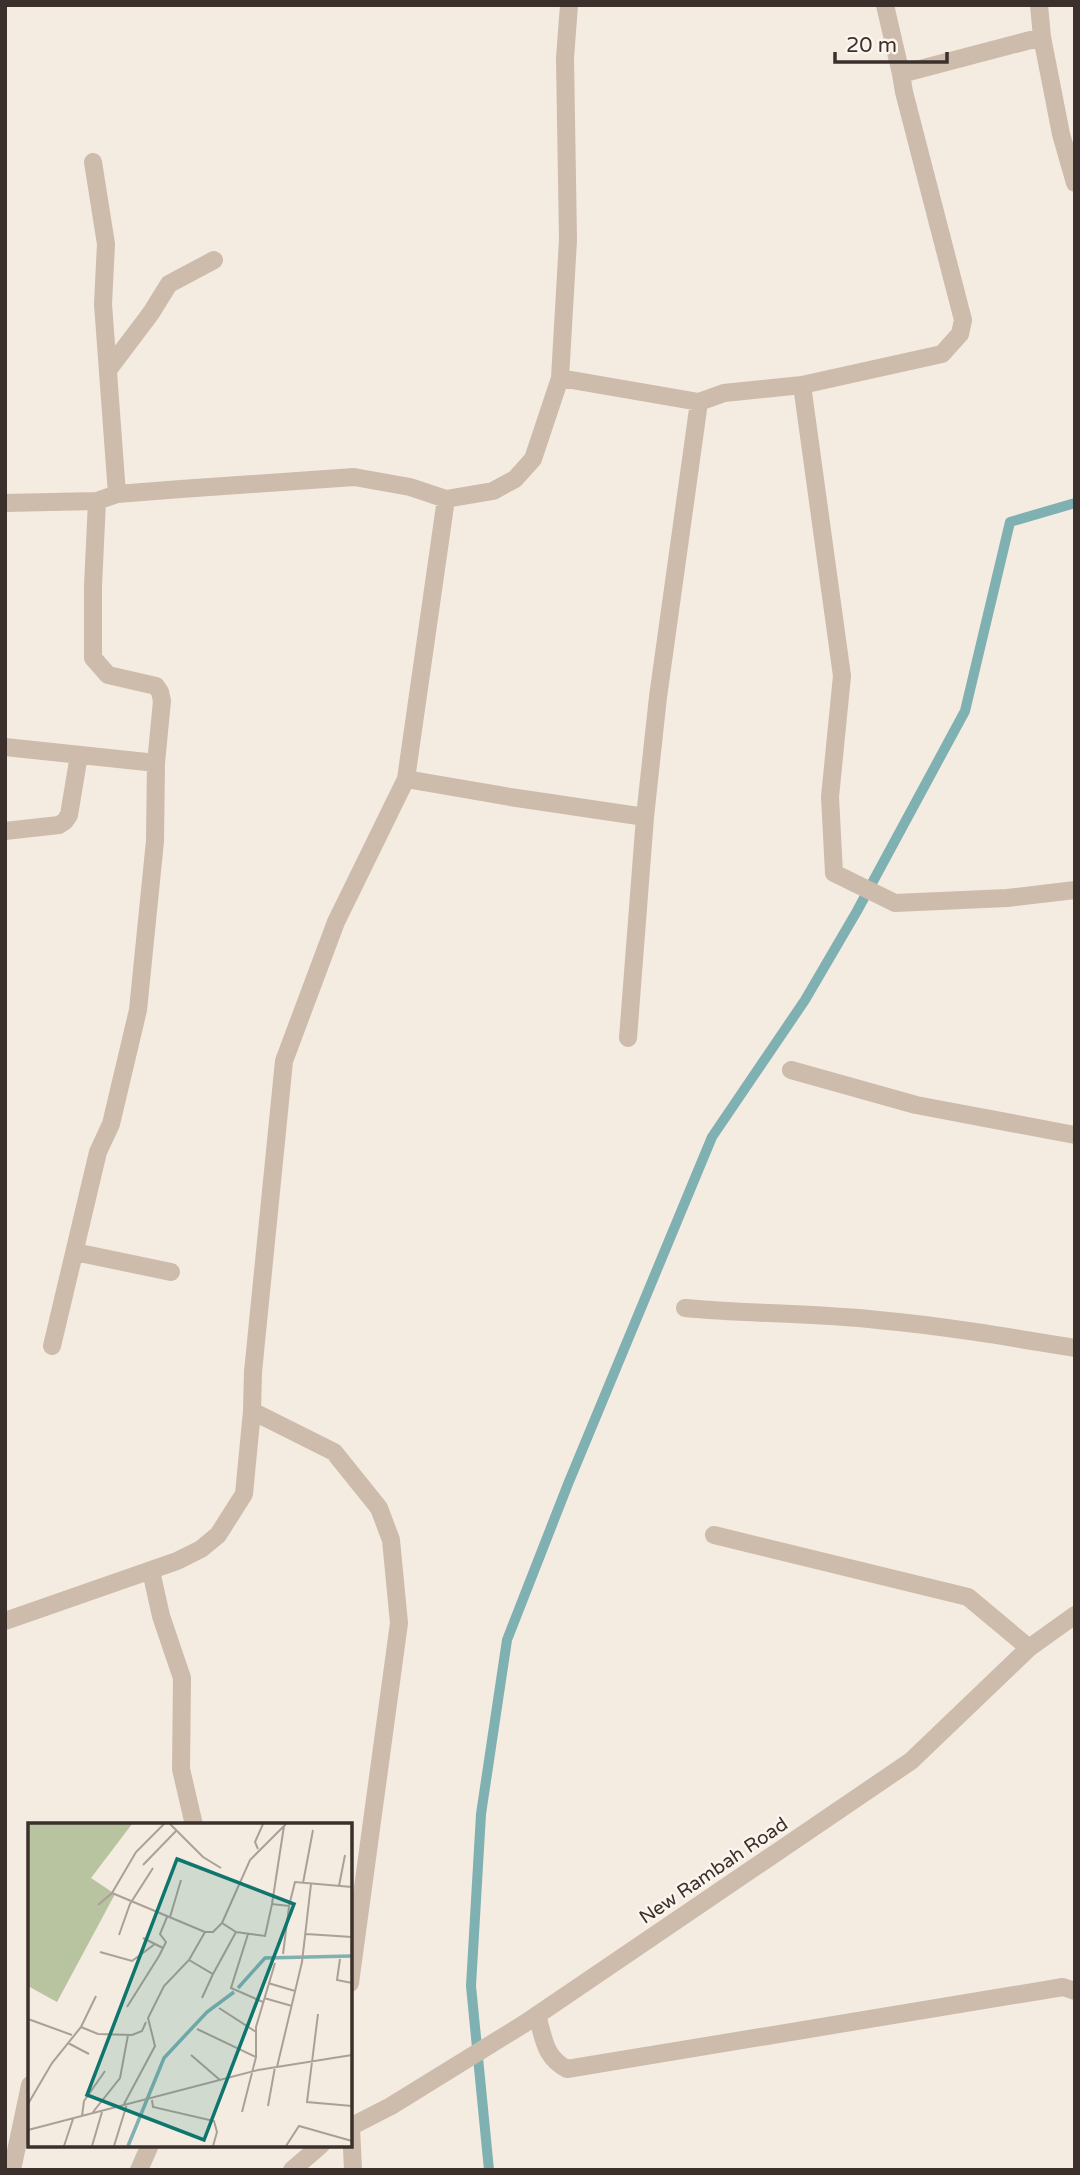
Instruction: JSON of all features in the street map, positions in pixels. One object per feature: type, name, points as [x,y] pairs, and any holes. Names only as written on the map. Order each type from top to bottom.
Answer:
[{"type":"street","points":[[5,503],[97,501],[117,494],[354,477],[410,486],[446,499],[493,491],[515,479],[533,459],[559,378],[568,240],[565,58],[569,5]]},
{"type":"street","points":[[559,378],[699,402],[724,393],[802,385],[942,354],[960,334],[963,320],[904,92],[885,5]]},
{"type":"street","points":[[1039,5],[1042,37],[1061,134],[1075,183]]},
{"type":"street","points":[[901,74],[1042,37]]},
{"type":"street","points":[[93,162],[106,244],[103,304],[117,494]]},
{"type":"street","points":[[108,370],[169,284],[215,260]]},
{"type":"street","points":[[802,385],[842,676],[830,797],[834,873],[895,903],[1007,898],[1075,890]]},
{"type":"street","points":[[628,1038],[645,817],[658,697],[699,402]]},
{"type":"street","points":[[5,1621],[151,1571],[201,1549],[218,1535],[244,1494],[253,1372],[284,1061],[336,922],[407,779],[446,499]]},
{"type":"street","points":[[52,1346],[98,1152],[111,1124],[138,1010],[155,841],[156,763],[162,701],[156,686],[108,676],[93,658],[97,501]]},
{"type":"street","points":[[5,747],[156,763]]},
{"type":"street","points":[[5,831],[59,825],[65,821],[69,815],[79,755]]},
{"type":"street","points":[[407,779],[645,817]]},
{"type":"street","points":[[791,1070],[916,1105],[1075,1135]]},
{"type":"street","points":[[75,1252],[171,1272]]},
{"type":"street","points":[[685,1308],[876,1319],[1075,1348]]},
{"type":"street","points":[[252,1410],[334,1452],[379,1508],[391,1540],[399,1623],[352,1968]]},
{"type":"street","points":[[714,1535],[968,1598],[1029,1648]]},
{"type":"street","points":[[151,1571],[161,1616],[182,1678],[181,1769],[194,1823]]},
{"type":"street","name":"New Rambah Road","points":[[352,2126],[391,2106],[532,2019],[911,1761],[1029,1648],[1075,1615]]},
{"type":"street","points":[[532,2019],[549,2056],[567,2069],[1063,1987],[1075,1990]]},
{"type":"street","points":[[12,2170],[28,2094]]},
{"type":"street","points":[[139,2170],[149,2147]]},
{"type":"street","points":[[292,2170],[319,2147]]},
{"type":"street","points":[[352,2147],[354,2170]]},
{"type":"waterway","points":[[489,2170],[471,1986],[481,1814],[507,1640],[568,1484],[712,1137],[805,1000],[857,911],[965,711],[1010,522],[1075,503]]}]
